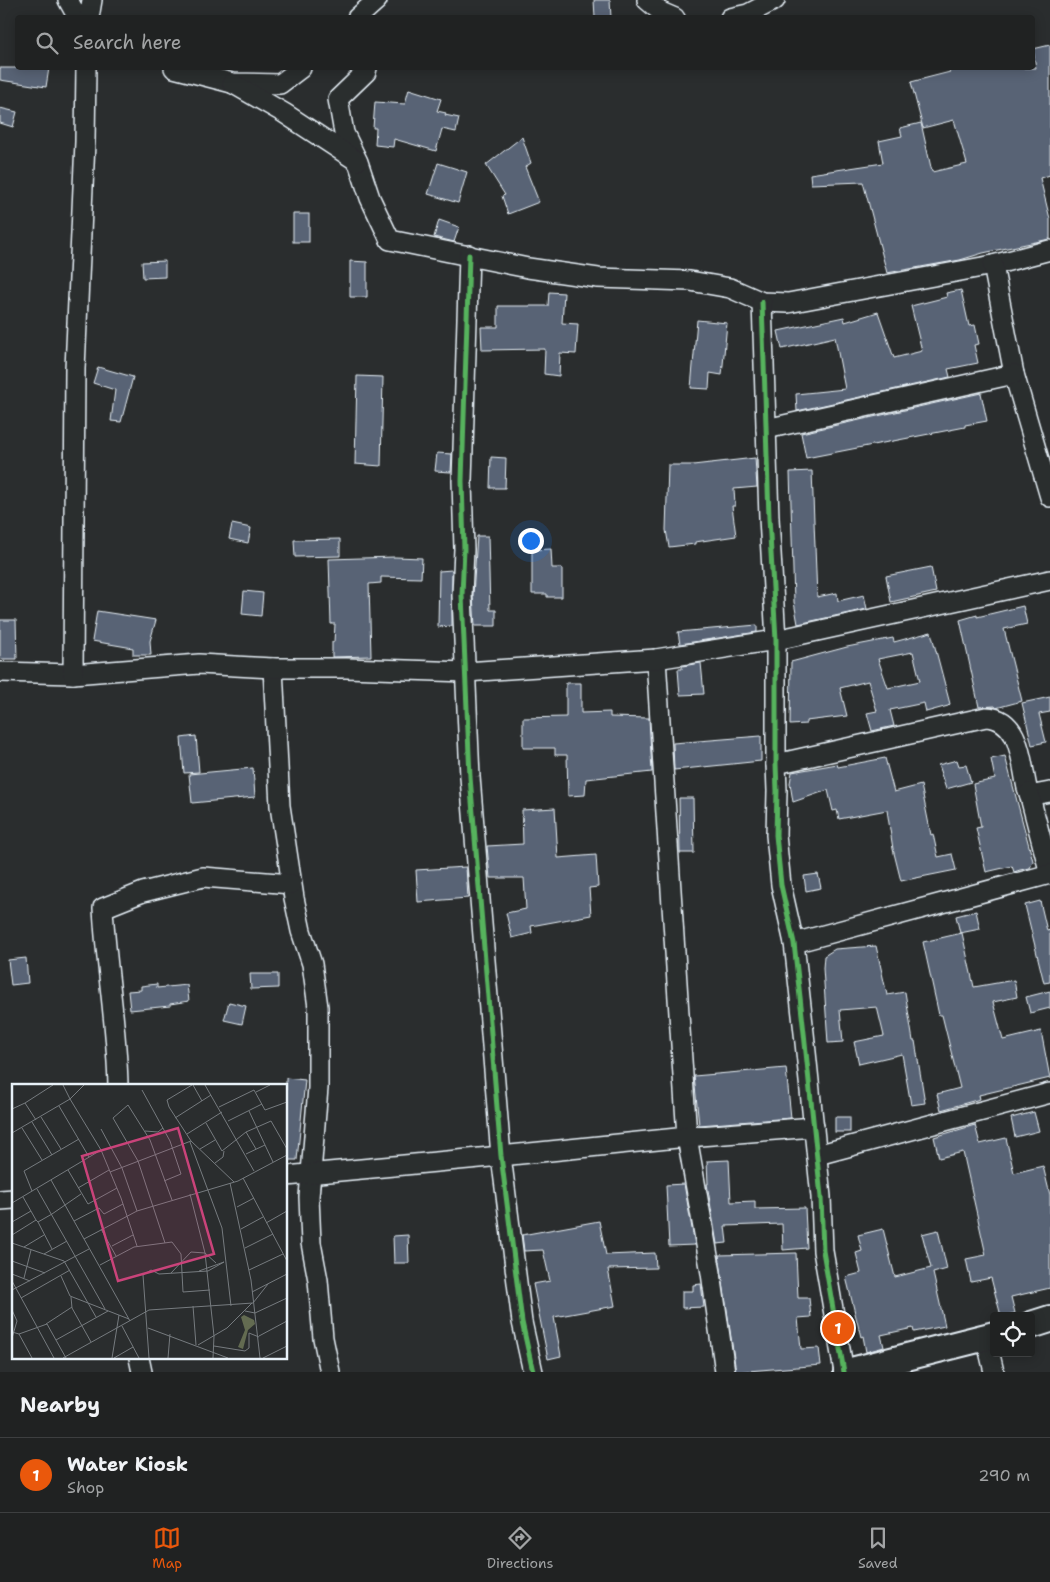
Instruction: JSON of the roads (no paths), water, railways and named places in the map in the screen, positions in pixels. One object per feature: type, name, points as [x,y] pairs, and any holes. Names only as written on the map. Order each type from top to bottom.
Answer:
[{"type":"main road","points":[[1035,1324],[1050,1319]]},
{"type":"main road","points":[[845,1372],[990,1336]]},
{"type":"street","points":[[68,0],[76,15]]},
{"type":"street","points":[[90,15],[92,0]]},
{"type":"street","points":[[360,15],[378,0]]},
{"type":"street","points":[[376,15],[378,0]]},
{"type":"street","points":[[648,0],[661,12],[668,15]]},
{"type":"street","points":[[744,15],[775,0]]},
{"type":"street","points":[[73,674],[75,369],[86,70]]},
{"type":"street","points":[[182,70],[232,83],[280,84],[298,70]]},
{"type":"street","points":[[366,70],[338,99],[344,133],[358,162],[370,198],[390,240],[528,268],[598,278],[690,281],[730,288],[762,302],[788,303],[993,265],[1050,250]]},
{"type":"street","points":[[232,83],[284,113],[358,162]]},
{"type":"street","points":[[469,255],[462,482],[464,549],[462,595],[470,777],[501,1156],[522,1322],[533,1372]]},
{"type":"street","points":[[993,265],[1014,374],[1050,497]]},
{"type":"street","points":[[762,302],[769,518],[776,640],[776,835],[781,885],[794,943],[821,1197],[823,1251],[845,1372]]},
{"type":"street","points":[[766,429],[1014,374]]},
{"type":"street","points":[[0,672],[73,674],[199,664],[273,668],[346,668],[466,672],[656,659],[776,640],[1050,580]]},
{"type":"street","points":[[656,659],[687,1137],[711,1273],[725,1372]]},
{"type":"street","points":[[273,668],[280,806],[291,884],[301,931],[312,964],[318,1007],[318,1088],[309,1198],[311,1243],[318,1280],[323,1338],[330,1372]]},
{"type":"street","points":[[776,764],[986,717],[994,717],[1004,721],[1015,736],[1050,874],[794,943]]},
{"type":"street","points":[[1029,793],[1034,795],[1050,792]]},
{"type":"street","points":[[118,1084],[115,1021],[105,950],[103,908],[143,892],[203,877],[291,884]]},
{"type":"street","points":[[817,1155],[1050,1093]]},
{"type":"street","points":[[288,1176],[687,1137],[814,1127]]},
{"type":"street","points":[[992,1357],[994,1372]]},
{"type":"place","name":"Water Kiosk","points":[[838,1328]]}]
